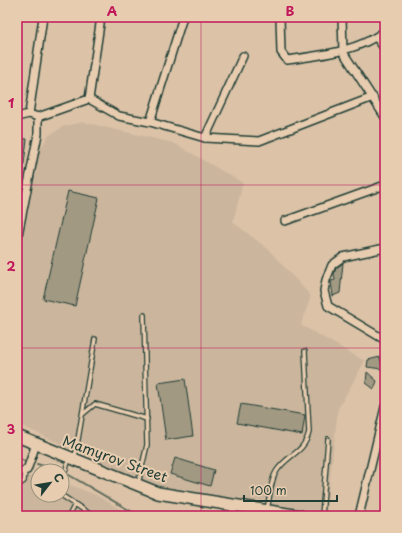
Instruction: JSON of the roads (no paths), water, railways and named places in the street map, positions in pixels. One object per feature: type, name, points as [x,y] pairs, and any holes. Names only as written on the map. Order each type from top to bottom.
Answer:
[{"type":"main road","name":"Mamyrov Street","points":[[17,436],[158,493],[234,511],[300,516]]},
{"type":"street","points":[[29,114],[43,17]]},
{"type":"street","points":[[90,99],[101,17]]},
{"type":"street","points":[[150,122],[183,17]]},
{"type":"street","points":[[280,17],[281,52],[287,60],[343,52],[376,37],[385,31]]},
{"type":"street","points":[[342,17],[343,52],[385,117]]},
{"type":"street","points":[[376,37],[385,49]]},
{"type":"street","points":[[205,138],[243,56]]},
{"type":"street","points":[[17,117],[29,114],[38,117],[90,99],[119,116],[150,122],[205,138],[259,141],[373,97]]},
{"type":"street","points":[[17,240],[38,134],[38,117]]},
{"type":"street","points":[[285,221],[385,185]]},
{"type":"street","points":[[385,248],[343,256],[332,266],[326,280],[324,291],[328,306],[385,340]]},
{"type":"street","points":[[359,516],[382,433],[385,407]]},
{"type":"street","points":[[17,472],[28,470],[36,444]]},
{"type":"lane","points":[[138,485],[147,445],[144,315]]},
{"type":"lane","points":[[70,464],[83,414],[95,339]]},
{"type":"lane","points":[[266,513],[275,474],[287,458],[303,447],[309,432],[305,351]]},
{"type":"lane","points":[[83,414],[95,404],[147,419]]},
{"type":"lane","points":[[322,516],[328,439]]},
{"type":"lane","points":[[17,486],[24,481],[25,471]]},
{"type":"lane","points":[[70,501],[90,515]]},
{"type":"lane","points":[[69,516],[75,504]]},
{"type":"waterway","points":[[17,458],[27,462]]},
{"type":"waterway","points":[[70,476],[139,516]]}]
